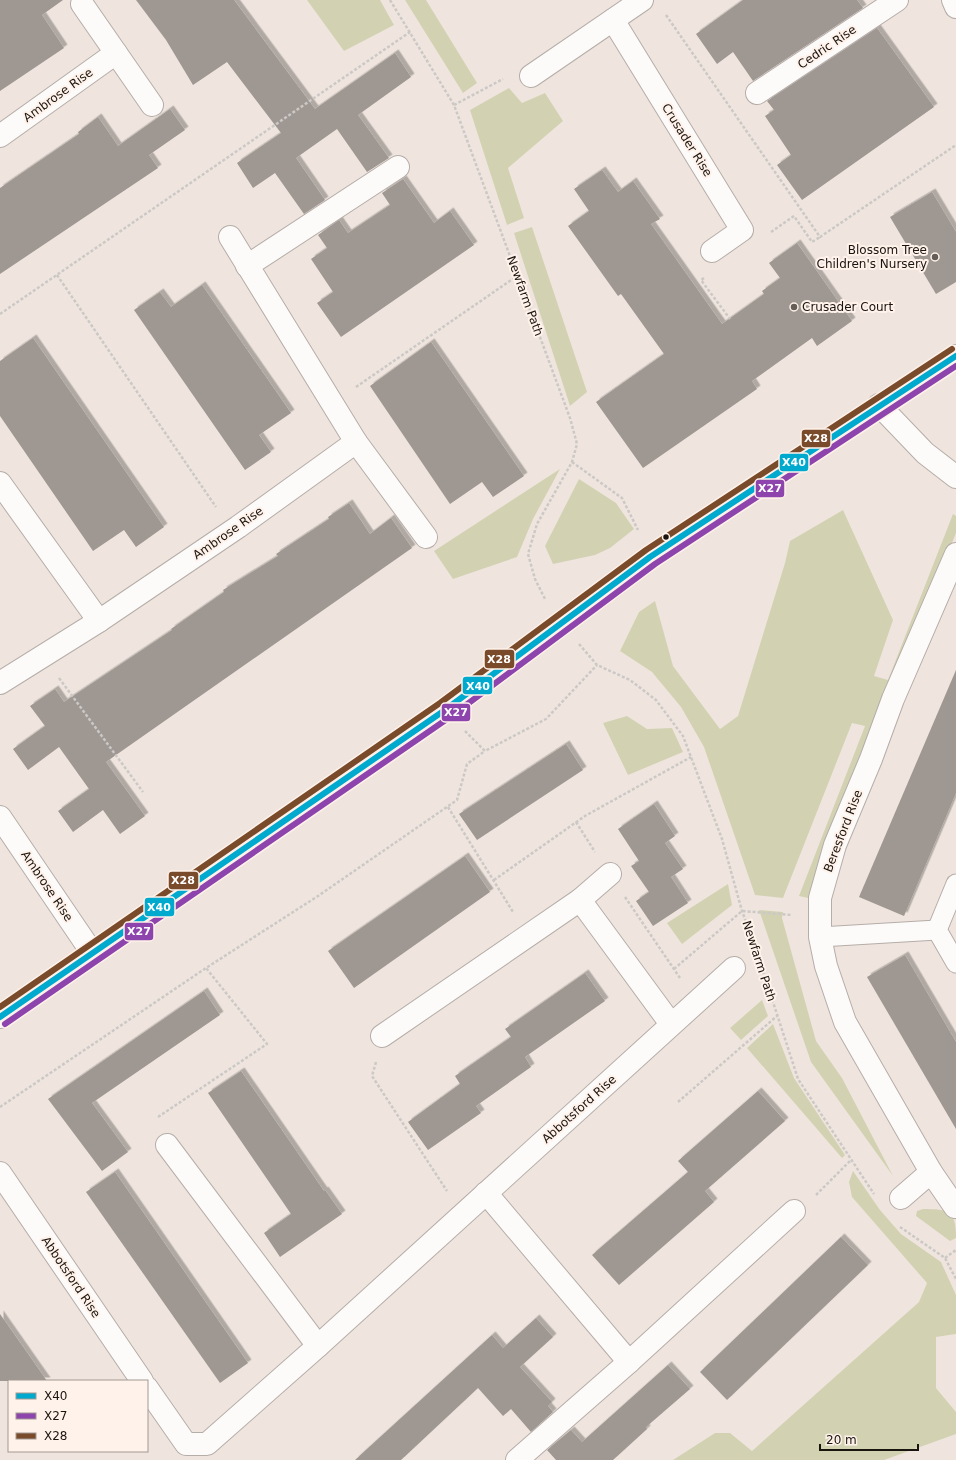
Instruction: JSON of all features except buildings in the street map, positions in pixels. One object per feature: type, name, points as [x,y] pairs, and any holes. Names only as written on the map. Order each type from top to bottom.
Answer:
[{"type":"street","points":[[531,76],[642,0]]},
{"type":"street","name":"Cedric Rise","points":[[757,93],[897,0]]},
{"type":"street","points":[[953,0],[956,7]]},
{"type":"street","points":[[82,4],[152,105]]},
{"type":"street","name":"Crusader Rise","points":[[613,20],[742,230],[712,250]]},
{"type":"street","name":"Ambrose Rise","points":[[0,136],[116,54]]},
{"type":"street","points":[[247,266],[398,167]]},
{"type":"street","points":[[230,237],[331,404],[356,442],[426,537]]},
{"type":"street","points":[[0,1017],[445,710],[650,556],[956,356]]},
{"type":"street","points":[[879,405],[925,453],[956,477]]},
{"type":"street","name":"Ambrose Rise","points":[[0,683],[99,621],[232,531],[356,442]]},
{"type":"street","points":[[1,486],[99,621]]},
{"type":"street","name":"Beresford Rise","points":[[955,1207],[931,1172],[845,1022],[826,966],[820,927],[820,898],[835,845],[871,759],[893,699],[951,582],[956,554]]},
{"type":"street","name":"Ambrose Rise","points":[[0,817],[93,954]]},
{"type":"street","points":[[382,1036],[580,900],[610,874]]},
{"type":"street","points":[[580,900],[671,1024]]},
{"type":"street","name":"Abbotsford Rise","points":[[148,1389],[186,1444],[207,1444],[318,1346],[734,968]]},
{"type":"street","points":[[167,1145],[318,1346]]},
{"type":"street","points":[[901,1198],[931,1172]]},
{"type":"street","name":"Abbotsford Rise","points":[[0,1173],[141,1380]]},
{"type":"street","points":[[486,1193],[630,1362]]},
{"type":"street","points":[[517,1460],[630,1362],[794,1211]]},
{"type":"lane","points":[[937,930],[956,884]]},
{"type":"lane","points":[[820,927],[937,930]]},
{"type":"lane","points":[[937,930],[956,963]]},
{"type":"path","name":"Newfarm Path","points":[[390,0],[454,106],[570,418],[577,444],[572,462],[537,524],[528,554],[535,579],[545,599]]},
{"type":"path","points":[[664,13],[820,237]]},
{"type":"path","points":[[0,314],[410,32]]},
{"type":"path","points":[[454,106],[514,74],[531,76]]},
{"type":"path","points":[[802,227],[812,242],[956,145]]},
{"type":"path","points":[[57,275],[232,531]]},
{"type":"path","points":[[331,404],[517,276]]},
{"type":"path","points":[[572,462],[622,498],[650,556]]},
{"type":"path","name":"Newfarm Path","points":[[577,641],[597,665],[630,680],[656,700],[683,736],[722,839],[742,911],[758,956]]},
{"type":"path","points":[[54,649],[59,679],[143,792]]},
{"type":"path","points":[[0,1107],[206,968],[318,896],[448,807],[457,800],[467,764],[485,751],[546,719],[597,665]]},
{"type":"path","points":[[445,710],[485,751]]},
{"type":"path","points":[[494,880],[576,822],[691,757]]},
{"type":"path","points":[[448,807],[528,935]]},
{"type":"path","points":[[576,822],[697,1002]]},
{"type":"path","points":[[674,968],[742,911],[820,927]]},
{"type":"path","name":"Newfarm Path","points":[[760,964],[798,1079],[877,1198]]},
{"type":"path","points":[[167,1145],[153,1120],[268,1044],[206,968]]},
{"type":"path","points":[[678,1102],[777,1016]]},
{"type":"path","points":[[382,1036],[372,1076],[462,1215]]},
{"type":"path","points":[[794,1211],[804,1207],[851,1160]]},
{"type":"path","points":[[895,1221],[900,1227],[945,1258],[956,1279]]},
{"type":"path","points":[[945,1258],[956,1250]]},
{"type":"green space","points":[[307,0],[380,0],[394,25],[344,51]]},
{"type":"green space","points":[[405,0],[426,0],[477,83],[463,93]]},
{"type":"green space","points":[[509,88],[522,103],[545,93],[563,121],[508,168],[524,218],[507,225],[470,110]]},
{"type":"green space","points":[[532,227],[587,392],[570,406],[514,233]]},
{"type":"green space","points":[[560,469],[533,519],[517,557],[453,579],[434,551]]},
{"type":"green space","points":[[579,479],[616,503],[634,529],[610,548],[595,555],[553,564],[545,546]]},
{"type":"green space","points":[[843,510],[893,620],[874,676],[888,680],[953,514],[956,516],[956,533],[808,898],[799,896],[865,726],[852,723],[783,898],[755,895],[704,747],[681,707],[652,672],[620,651],[639,612],[655,601],[673,666],[720,729],[738,716],[785,563],[790,541]]},
{"type":"green space","points":[[627,716],[647,729],[672,728],[683,752],[628,775],[603,723]]},
{"type":"green space","points":[[728,884],[732,905],[682,944],[667,923]]},
{"type":"green space","points":[[759,910],[783,912],[782,918],[816,1041],[842,1078],[893,1176],[811,1062]]},
{"type":"green space","points":[[762,1000],[768,1016],[741,1040],[730,1028]]},
{"type":"green space","points":[[773,1024],[794,1078],[845,1155],[842,1158],[747,1048]]},
{"type":"green space","points":[[853,1171],[880,1210],[901,1234],[941,1262],[956,1295],[956,1334],[936,1337],[936,1388],[956,1412],[956,1434],[884,1460],[673,1460],[715,1433],[730,1433],[752,1451],[919,1302],[927,1283],[852,1197],[849,1182]]},
{"type":"green space","points":[[923,1209],[939,1210],[949,1213],[956,1229],[956,1238],[950,1241],[916,1216],[917,1211]]},
{"type":"transit line","name":"X28","points":[[0,1007],[440,703],[646,550],[952,349]]},
{"type":"transit line","name":"X40","points":[[0,1017],[445,710],[650,557],[956,356]]},
{"type":"transit line","name":"X27","points":[[5,1024],[450,717],[655,564],[956,366]]},
{"type":"place","name":"Blossom Tree Children's Nursery","points":[[935,257]]},
{"type":"place","name":"Crusader Court","points":[[794,307]]}]
